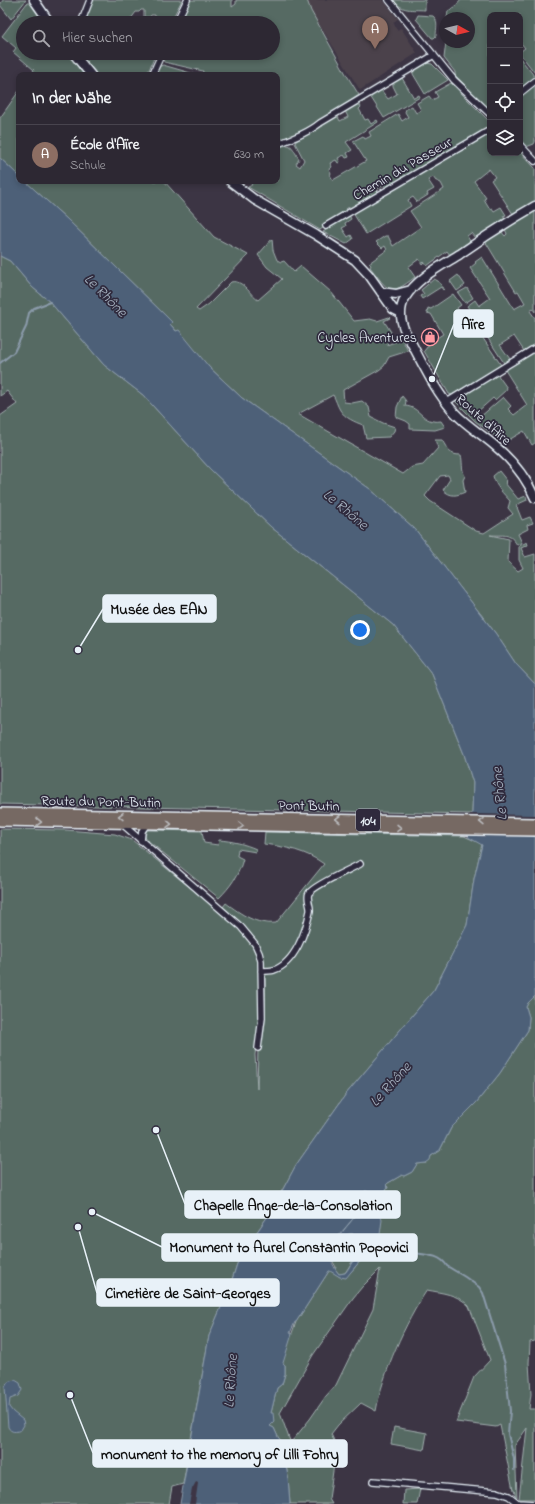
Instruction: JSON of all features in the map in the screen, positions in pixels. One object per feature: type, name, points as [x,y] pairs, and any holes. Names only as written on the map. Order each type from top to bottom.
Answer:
[{"type":"main road","name":"Route du Pont-Butin","points":[[0,813],[202,821]]},
{"type":"main road","name":"Route du Pont-Butin","points":[[0,821],[147,824],[202,821]]},
{"type":"main road","name":"Pont Butin","points":[[202,821],[535,823]]},
{"type":"main road","name":"Pont Butin","points":[[202,821],[535,831]]},
{"type":"street","points":[[34,0],[45,16]]},
{"type":"street","points":[[84,16],[90,0]]},
{"type":"street","points":[[179,16],[187,0]]},
{"type":"street","points":[[389,0],[454,80],[487,111]]},
{"type":"street","points":[[280,143],[305,133],[434,55]]},
{"type":"street","points":[[79,60],[89,72]]},
{"type":"street","points":[[153,72],[159,60]]},
{"type":"street","points":[[523,91],[535,81]]},
{"type":"street","name":"Chemin du Passeur","points":[[326,226],[487,132]]},
{"type":"street","points":[[523,148],[535,161]]},
{"type":"street","points":[[234,184],[255,200],[349,256],[365,270],[393,309],[401,313],[403,302],[411,290],[431,272],[535,206]]},
{"type":"street","points":[[381,292],[396,294],[411,290]]},
{"type":"street","name":"Route d'Aïre","points":[[401,313],[401,321],[405,331],[446,402],[459,417],[494,445],[511,462],[524,477],[535,498]]},
{"type":"street","points":[[446,402],[535,348]]},
{"type":"street","name":"Route du Pont-Butin","points":[[121,824],[246,931],[255,944],[259,953],[261,971],[262,1018],[258,1048]]},
{"type":"street","points":[[141,841],[142,831],[147,824]]},
{"type":"street","points":[[261,971],[273,970],[280,967],[292,955],[299,945],[306,929],[310,911],[308,899],[309,893],[316,887],[360,864]]},
{"type":"street","points":[[373,1481],[497,1492],[509,1496],[518,1503],[535,1504]]},
{"type":"shaded area","points":[[307,0],[383,0],[398,19],[393,22],[397,30],[401,28],[417,53],[360,90],[311,11]]},
{"type":"green space","points":[[3,0],[26,0],[11,19],[0,5]]},
{"type":"green space","points":[[92,0],[182,0],[174,16],[144,16],[144,10],[141,10],[136,12],[133,16],[85,16]]},
{"type":"green space","points":[[190,0],[232,0],[232,7],[236,4],[236,0],[307,0],[311,11],[359,95],[314,125],[280,141],[280,72],[203,72],[164,62],[164,60],[280,60],[280,16],[185,16],[184,12]]},
{"type":"green space","points":[[393,0],[425,0],[425,10],[411,10],[404,8]]},
{"type":"green space","points":[[461,0],[535,0],[535,73],[523,58],[523,50],[525,48],[523,46],[523,12],[487,12],[487,107],[455,75],[455,72],[444,58],[445,48],[475,48],[475,12],[448,12]]},
{"type":"green space","points":[[27,3],[32,3],[41,16],[17,16]]},
{"type":"green space","points":[[418,15],[433,16],[435,18],[437,25],[436,36],[434,38],[432,38],[416,19]]},
{"type":"green space","points":[[16,18],[16,48],[2,36]]},
{"type":"green space","points":[[22,60],[72,60],[82,72],[33,72],[34,70]]},
{"type":"green space","points":[[84,60],[153,60],[148,72],[94,72]]},
{"type":"green space","points":[[523,62],[535,77],[523,86]]},
{"type":"green space","points":[[426,63],[432,64],[448,80],[425,94],[413,74],[413,71]]},
{"type":"green space","points":[[163,65],[187,72],[156,72],[158,67]]},
{"type":"green space","points":[[402,78],[414,98],[419,95],[420,97],[384,118],[370,96],[381,90],[388,99],[397,94],[393,83]]},
{"type":"green space","points":[[451,83],[487,119],[487,129],[386,188],[384,185],[377,189],[379,193],[352,208],[349,207],[346,209],[346,212],[320,230],[248,187],[252,185],[251,184],[280,184],[280,147],[289,145],[293,148],[299,159],[296,164],[300,167],[304,160],[295,143],[296,141],[323,126],[322,125],[337,115],[340,121],[348,117],[345,111],[364,100],[365,101],[359,104],[361,107],[359,109],[365,120],[368,119],[371,124],[377,120],[378,122],[346,142],[352,150],[347,153],[349,157],[346,158],[344,155],[338,158],[340,162],[338,163],[336,160],[330,163],[332,167],[329,169],[331,173],[330,175],[333,180],[366,161],[353,141],[363,136],[365,139],[371,136],[369,132],[398,114],[402,121],[408,117],[405,112],[406,109],[412,106],[416,113],[421,110],[417,103],[429,96],[432,100],[438,97],[435,92]]},
{"type":"green space","points":[[535,84],[535,142],[534,144],[526,147],[523,144],[523,94]]},
{"type":"green space","points":[[16,95],[16,173],[0,158],[0,118]]},
{"type":"green space","points":[[487,133],[487,156],[523,155],[535,168],[535,201],[513,214],[491,180],[495,177],[489,169],[474,181],[486,198],[484,199],[490,209],[492,208],[494,211],[501,207],[506,215],[503,216],[505,219],[475,238],[471,233],[467,236],[470,241],[450,255],[447,251],[427,266],[424,262],[422,264],[419,259],[408,267],[415,277],[400,288],[394,289],[385,286],[370,267],[371,265],[369,263],[387,250],[385,246],[382,248],[376,242],[385,236],[388,236],[393,246],[421,227],[410,211],[444,189],[441,183],[436,181],[433,177],[428,180],[434,189],[427,193],[428,195],[417,202],[413,197],[408,200],[411,206],[366,234],[353,213]]},
{"type":"green space","points":[[28,184],[167,184],[214,237],[248,255],[196,309],[199,311],[209,304],[231,282],[243,285],[258,300],[282,279],[267,267],[258,255],[272,239],[273,250],[277,260],[281,262],[284,261],[294,272],[301,266],[331,292],[354,321],[370,319],[377,321],[389,317],[390,318],[384,321],[391,332],[387,345],[402,339],[408,351],[389,357],[384,366],[379,370],[343,390],[344,402],[352,403],[362,401],[369,407],[371,417],[395,427],[394,431],[389,437],[366,438],[363,425],[350,419],[342,413],[333,395],[298,414],[403,474],[412,467],[423,465],[438,448],[435,440],[442,440],[451,453],[461,455],[465,476],[463,480],[465,492],[454,495],[443,490],[450,479],[448,475],[440,476],[425,496],[430,501],[476,531],[484,533],[513,514],[508,508],[510,501],[494,480],[493,476],[499,471],[507,481],[505,483],[518,499],[526,496],[527,500],[516,505],[522,520],[530,517],[533,523],[527,525],[528,529],[518,534],[522,543],[517,545],[509,536],[490,535],[509,539],[508,562],[518,571],[523,568],[519,560],[519,546],[527,542],[528,545],[521,548],[525,557],[535,554],[535,684],[516,664],[496,634],[415,529],[370,489],[242,398],[209,367],[170,324],[172,322],[68,220]]},
{"type":"green space","points":[[535,211],[535,312],[533,309],[530,311],[535,318],[535,344],[524,351],[514,336],[500,345],[510,359],[504,363],[467,306],[475,300],[479,306],[490,298],[470,268],[482,257],[514,309],[525,303],[518,291],[516,292],[485,241],[501,231],[505,236],[507,234],[505,229]]},
{"type":"green space","points":[[349,215],[351,219],[345,223],[346,226],[342,228],[348,237],[351,235],[353,239],[346,244],[323,232],[329,228],[328,227]]},
{"type":"green space","points":[[0,256],[10,261],[32,287],[50,302],[104,365],[143,395],[210,469],[271,527],[393,625],[432,674],[464,754],[473,783],[472,814],[0,804],[0,416],[17,404],[7,391],[0,396]]},
{"type":"green space","points":[[458,275],[465,285],[457,291],[450,281]]},
{"type":"green space","points":[[434,279],[438,281],[444,289],[443,290],[441,287],[422,299],[420,296],[424,294],[421,290]]},
{"type":"green space","points":[[467,288],[473,298],[465,303],[458,293]]},
{"type":"green space","points":[[453,294],[461,305],[457,308],[466,321],[470,319],[501,365],[452,395],[449,394],[424,351],[432,341],[443,334],[431,314],[427,313],[428,308],[431,309]]},
{"type":"green space","points":[[535,353],[535,443],[532,445],[524,431],[507,441],[504,436],[500,439],[497,435],[495,436],[475,421],[456,402],[456,400],[497,374],[507,388],[506,390],[495,400],[493,398],[476,413],[480,417],[503,397],[511,406],[508,409],[514,415],[527,405],[505,370],[530,354]]},
{"type":"green space","points":[[402,396],[406,401],[405,406],[415,409],[425,418],[441,421],[445,427],[435,430],[410,429],[410,424],[396,417],[397,407]]},
{"type":"green space","points":[[0,829],[66,830],[115,834],[132,840],[237,926],[252,944],[258,961],[259,1014],[255,1055],[257,1089],[258,1048],[265,1024],[265,975],[269,974],[269,969],[264,968],[260,948],[251,933],[223,907],[226,903],[249,918],[262,922],[276,923],[324,864],[296,850],[264,844],[265,832],[464,836],[482,844],[474,879],[467,925],[434,990],[346,1094],[296,1165],[270,1213],[237,1264],[230,1286],[209,1336],[183,1484],[172,1487],[169,1504],[0,1504]]},
{"type":"green space","points":[[147,830],[202,831],[204,843],[218,845],[219,840],[229,841],[252,847],[256,849],[256,852],[238,849],[237,856],[243,859],[241,865],[234,880],[219,898],[146,839],[145,836]]},
{"type":"green space","points":[[535,996],[535,1341],[530,1342],[529,1363],[531,1394],[529,1409],[535,1409],[535,1499],[519,1499],[527,1428],[515,1445],[516,1498],[513,1490],[500,1425],[496,1427],[456,1422],[474,1377],[490,1360],[469,1306],[455,1296],[427,1290],[411,1317],[389,1364],[376,1411],[361,1403],[338,1425],[331,1434],[336,1450],[329,1499],[332,1504],[290,1504],[288,1477],[282,1442],[274,1428],[270,1426],[274,1422],[271,1413],[277,1388],[282,1384],[285,1374],[285,1365],[282,1363],[296,1322],[330,1270],[340,1277],[351,1272],[365,1255],[370,1252],[381,1214],[374,1195],[378,1193],[382,1194],[386,1191],[388,1187],[386,1185],[388,1183],[402,1175],[404,1176],[412,1172],[417,1164],[426,1163],[431,1156],[440,1150],[451,1128],[476,1103],[500,1073],[528,1030],[529,1017],[526,1007]],"holes":[[[380,1269],[373,1309],[336,1385],[293,1440],[290,1441],[280,1413],[313,1355],[353,1298]]]},
{"type":"green space","points":[[365,1192],[370,1193],[370,1196],[362,1204],[370,1206],[358,1256],[345,1273],[339,1274],[331,1259],[332,1247],[359,1210]]},
{"type":"green space","points":[[394,1427],[427,1433],[424,1450],[391,1444]]},
{"type":"green space","points":[[420,1489],[417,1504],[403,1504],[404,1490]]},
{"type":"water","name":"Le Rhône","points":[[0,158],[16,173],[16,184],[28,184],[68,220],[172,322],[170,324],[176,331],[179,330],[209,367],[242,398],[370,489],[415,529],[496,634],[516,664],[535,684],[535,996],[526,1007],[529,1017],[528,1030],[500,1073],[476,1103],[451,1128],[440,1150],[431,1156],[430,1160],[426,1163],[417,1164],[412,1172],[404,1176],[402,1175],[388,1183],[386,1185],[388,1187],[384,1192],[375,1193],[374,1195],[382,1220],[379,1242],[365,1255],[346,1278],[340,1277],[329,1271],[295,1322],[290,1333],[292,1334],[283,1363],[285,1365],[285,1374],[282,1384],[277,1388],[271,1413],[273,1413],[274,1422],[270,1426],[274,1428],[282,1442],[288,1477],[290,1504],[180,1504],[209,1336],[230,1286],[237,1264],[270,1213],[296,1165],[346,1094],[434,990],[467,925],[474,879],[482,845],[468,837],[472,814],[473,783],[464,754],[432,674],[393,625],[271,527],[210,469],[143,395],[104,365],[50,302],[32,287],[10,261],[0,256]],"holes":[[[365,1191],[371,1192],[370,1199],[363,1203],[360,1213],[356,1215],[338,1237],[358,1211]],[[350,1234],[353,1234],[356,1240],[355,1247],[359,1252],[357,1258],[352,1262],[345,1273],[339,1274],[332,1262],[327,1258],[318,1257],[321,1253],[331,1254],[332,1248],[338,1237],[332,1250],[331,1256],[333,1262],[333,1249],[336,1243],[344,1236]]]},
{"type":"water","points":[[15,1380],[20,1383],[22,1390],[18,1396],[10,1399],[9,1407],[23,1420],[24,1425],[21,1430],[14,1432],[8,1427],[5,1387],[8,1382]]},
{"type":"pier","points":[[470,814],[535,815],[535,837],[466,836]]},
{"type":"pier","points":[[196,1482],[198,1483],[195,1504],[189,1504],[192,1489]]},
{"type":"waterway","points":[[0,363],[14,352],[26,327],[29,313],[34,308],[50,302]]},
{"type":"waterway","points":[[381,1236],[402,1250],[430,1255],[440,1259],[447,1266],[479,1287],[483,1293],[505,1364],[510,1411],[508,1434],[514,1459],[514,1470]]},
{"type":"place","name":"École d'Aïre","points":[[375,49]]},
{"type":"place","name":"Cycles Aventures","points":[[430,337]]},
{"type":"place","name":"Aïre","points":[[432,379]]},
{"type":"place","name":"Musée des EAN","points":[[78,650]]},
{"type":"place","name":"Chapelle Ange-de-la-Consolation","points":[[156,1130]]},
{"type":"place","name":"Monument to Aurel Constantin Popovici","points":[[92,1212]]},
{"type":"place","name":"Cimetière de Saint-Georges","points":[[78,1227]]},
{"type":"place","name":"monument to the memory of Lilli Fohry","points":[[70,1395]]}]
